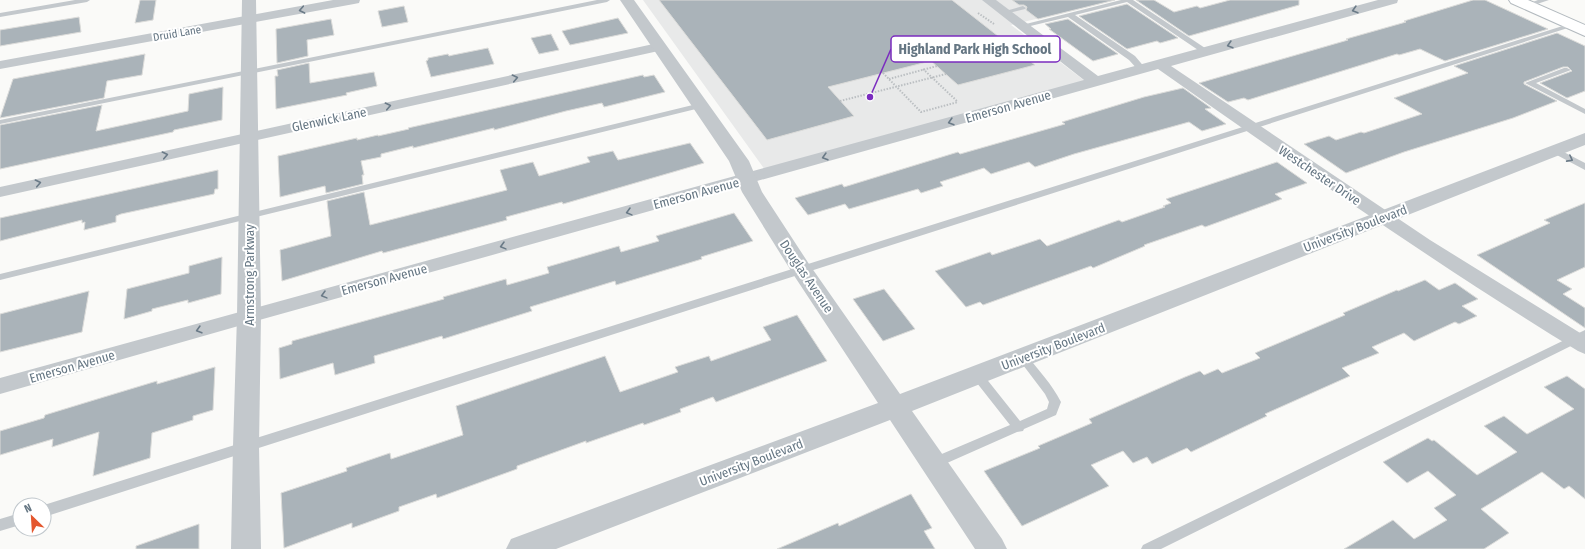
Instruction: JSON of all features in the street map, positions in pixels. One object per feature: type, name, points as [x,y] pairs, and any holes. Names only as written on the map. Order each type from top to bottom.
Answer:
[{"type":"main road","points":[[1522,3],[1579,28]]},
{"type":"street","name":"Druid Lane","points":[[0,64],[249,10],[354,0]]},
{"type":"street","name":"Douglas Avenue","points":[[627,0],[658,47],[701,105],[739,161],[752,192],[801,270],[992,549]]},
{"type":"street","points":[[988,0],[1096,82]]},
{"type":"street","name":"Emerson Avenue","points":[[0,386],[1392,0]]},
{"type":"street","name":"Armstrong Parkway","points":[[246,549],[250,137],[249,10]]},
{"type":"street","name":"Glenwick Lane","points":[[0,192],[658,47]]},
{"type":"street","name":"Westchester Drive","points":[[1159,64],[1383,218],[1489,287],[1581,340]]},
{"type":"street","name":"University Boulevard","points":[[521,549],[895,407],[1585,139]]},
{"type":"lane","points":[[0,15],[87,0]]},
{"type":"lane","points":[[0,122],[607,0]]},
{"type":"lane","points":[[1022,26],[1129,0],[1207,52]]},
{"type":"lane","points":[[1522,3],[1546,0]]},
{"type":"lane","points":[[1004,12],[1023,8]]},
{"type":"lane","points":[[1070,15],[1132,58],[1142,69]]},
{"type":"lane","points":[[52,508],[1250,126],[1579,28]]},
{"type":"lane","points":[[1567,70],[1529,83],[1585,112]]},
{"type":"lane","points":[[0,277],[701,105]]},
{"type":"lane","points":[[1556,151],[1585,167]]},
{"type":"lane","points":[[1148,549],[1581,340]]},
{"type":"lane","points":[[934,463],[1019,428],[1052,412],[1055,402],[1050,391],[1022,357]]},
{"type":"lane","points":[[977,375],[1019,428]]},
{"type":"lane","points":[[0,525],[12,521]]},
{"type":"path","points":[[978,13],[991,23],[991,26]]},
{"type":"path","points":[[888,79],[937,66]]},
{"type":"path","points":[[883,73],[921,112],[959,102],[923,69]]},
{"type":"path","points":[[840,100],[946,74]]},
{"type":"shaded area","points":[[643,0],[1115,0],[1011,25],[1085,81],[765,170]]},
{"type":"building","points":[[140,0],[156,0],[153,20],[135,23]]},
{"type":"building","points":[[659,0],[952,0],[1035,65],[958,85],[931,61],[828,87],[854,116],[767,140]]},
{"type":"building","points":[[1012,0],[1115,0],[1038,19],[1026,10],[1027,7],[1024,5],[1019,5]]},
{"type":"building","points":[[1136,0],[1154,0],[1174,12],[1197,6],[1200,8],[1230,0],[1299,0],[1299,5],[1189,36]]},
{"type":"building","points":[[1473,0],[1485,0],[1548,29],[1445,61],[1420,49],[1399,55],[1397,54],[1248,100],[1244,98],[1228,102],[1199,83],[1348,40],[1346,39],[1406,22],[1404,21]]},
{"type":"building","points":[[1127,4],[1178,38],[1160,43],[1157,41],[1127,49],[1079,16]]},
{"type":"building","points":[[404,6],[408,22],[382,27],[378,11]]},
{"type":"building","points":[[79,17],[81,32],[0,46],[0,30]]},
{"type":"building","points":[[618,18],[628,33],[570,45],[562,31]]},
{"type":"building","points":[[331,19],[334,35],[307,40],[308,56],[277,63],[276,29]]},
{"type":"building","points":[[1068,19],[1118,54],[1093,61],[1049,29],[1051,29],[1045,24]]},
{"type":"building","points":[[1557,33],[1585,46],[1585,91],[1567,98],[1540,83],[1572,71],[1568,67],[1563,67],[1524,82],[1524,84],[1557,101],[1513,118],[1404,152],[1346,173],[1304,144],[1329,136],[1336,140],[1361,132],[1364,133],[1422,114],[1394,98],[1468,73],[1454,66]]},
{"type":"building","points":[[551,34],[559,50],[539,54],[531,38]]},
{"type":"building","points":[[488,48],[494,64],[431,77],[426,61],[428,58],[448,54],[449,56]]},
{"type":"building","points":[[145,54],[142,75],[107,81],[104,98],[0,118],[13,79]]},
{"type":"building","points":[[309,63],[310,83],[374,72],[377,86],[346,93],[347,95],[276,109],[275,76],[278,76],[277,70]]},
{"type":"building","points":[[643,75],[644,77],[654,75],[665,92],[604,107],[602,103],[494,130],[494,128],[413,148],[413,146],[381,154],[381,157],[361,161],[364,175],[362,175],[363,184],[326,193],[325,186],[280,197],[278,156],[357,138],[357,140],[378,136]]},
{"type":"building","points":[[223,87],[222,120],[0,169],[0,125],[102,105],[96,131],[188,111],[189,94]]},
{"type":"building","points":[[1183,88],[1211,108],[1205,109],[1226,124],[1202,131],[1189,122],[1074,154],[1035,167],[1029,162],[991,174],[984,168],[940,182],[943,186],[921,193],[918,189],[849,209],[845,204],[808,215],[795,198],[842,184],[844,187],[958,152],[960,154],[1065,124],[1062,122],[1144,97]]},
{"type":"building","points":[[690,143],[704,163],[563,204],[562,202],[506,217],[507,220],[383,253],[382,251],[282,281],[280,250],[331,236],[327,201],[364,192],[370,225],[507,190],[500,170],[533,162],[539,176],[590,162],[587,157],[613,151],[618,160]]},
{"type":"building","points":[[1277,162],[1307,183],[1275,194],[1282,199],[1205,227],[1202,225],[1144,245],[1145,246],[1093,268],[1091,266],[983,305],[980,302],[966,307],[935,271],[990,252],[992,255],[1040,239],[1047,246],[1119,220],[1122,222],[1165,207],[1163,206],[1171,203],[1166,199]]},
{"type":"building","points":[[218,170],[218,189],[215,189],[214,194],[121,214],[116,216],[116,222],[84,230],[85,222],[82,223],[82,220],[0,241],[0,218]]},
{"type":"building","points":[[1585,203],[1585,267],[1557,280],[1572,289],[1563,294],[1585,308],[1585,328],[1477,255],[1550,223],[1544,220]]},
{"type":"building","points":[[734,213],[753,241],[701,257],[702,259],[616,285],[615,281],[530,307],[532,311],[443,339],[442,336],[374,356],[375,363],[335,375],[333,363],[280,379],[279,348],[292,344],[292,341],[444,299],[443,297],[506,279],[507,285],[549,273],[547,267],[619,246],[621,252],[659,241],[656,236]]},
{"type":"building","points":[[222,257],[221,294],[188,303],[188,300],[152,309],[152,311],[124,319],[127,289],[189,273],[189,266]]},
{"type":"building","points":[[1425,280],[1439,290],[1455,283],[1478,299],[1462,306],[1477,316],[1459,324],[1455,322],[1414,341],[1404,333],[1372,347],[1379,353],[1342,368],[1350,376],[1265,414],[1267,416],[1191,452],[1187,448],[1152,464],[1147,457],[1133,463],[1123,451],[1091,465],[1109,486],[1022,526],[984,471],[1040,448],[1038,446],[1092,423],[1089,419],[1185,377],[1200,371],[1204,375],[1218,369],[1222,373],[1260,358],[1255,353],[1345,315],[1343,313]]},
{"type":"building","points":[[884,289],[915,329],[883,341],[853,299]]},
{"type":"building","points":[[89,291],[82,332],[0,352],[0,314]]},
{"type":"building","points":[[797,315],[827,361],[716,402],[713,397],[680,409],[681,412],[644,425],[643,423],[586,443],[586,441],[517,466],[517,469],[437,498],[436,494],[399,507],[399,511],[352,528],[352,523],[284,548],[281,493],[347,471],[346,468],[390,453],[391,459],[463,435],[456,406],[605,356],[620,392],[678,372],[675,367],[709,356],[711,361],[771,340],[763,327]]},
{"type":"building","points":[[215,367],[213,410],[193,416],[193,420],[152,433],[150,458],[93,476],[99,432],[52,447],[53,439],[0,455],[0,431],[44,418],[45,415],[157,381],[157,384]]},
{"type":"building","points":[[1567,376],[1585,389],[1585,499],[1569,486],[1564,489],[1542,472],[1481,509],[1509,533],[1484,549],[1344,549],[1393,520],[1414,539],[1447,520],[1434,508],[1456,495],[1428,471],[1407,483],[1383,462],[1428,438],[1432,441],[1434,440],[1477,475],[1517,452],[1484,426],[1504,416],[1527,434],[1574,409],[1544,387]]},
{"type":"building","points":[[911,494],[932,528],[924,531],[935,549],[777,549],[838,523],[839,526]]},
{"type":"building","points":[[199,524],[199,549],[136,549],[136,546]]},
{"type":"place","name":"Highland Park High School","points":[[870,97]]}]
